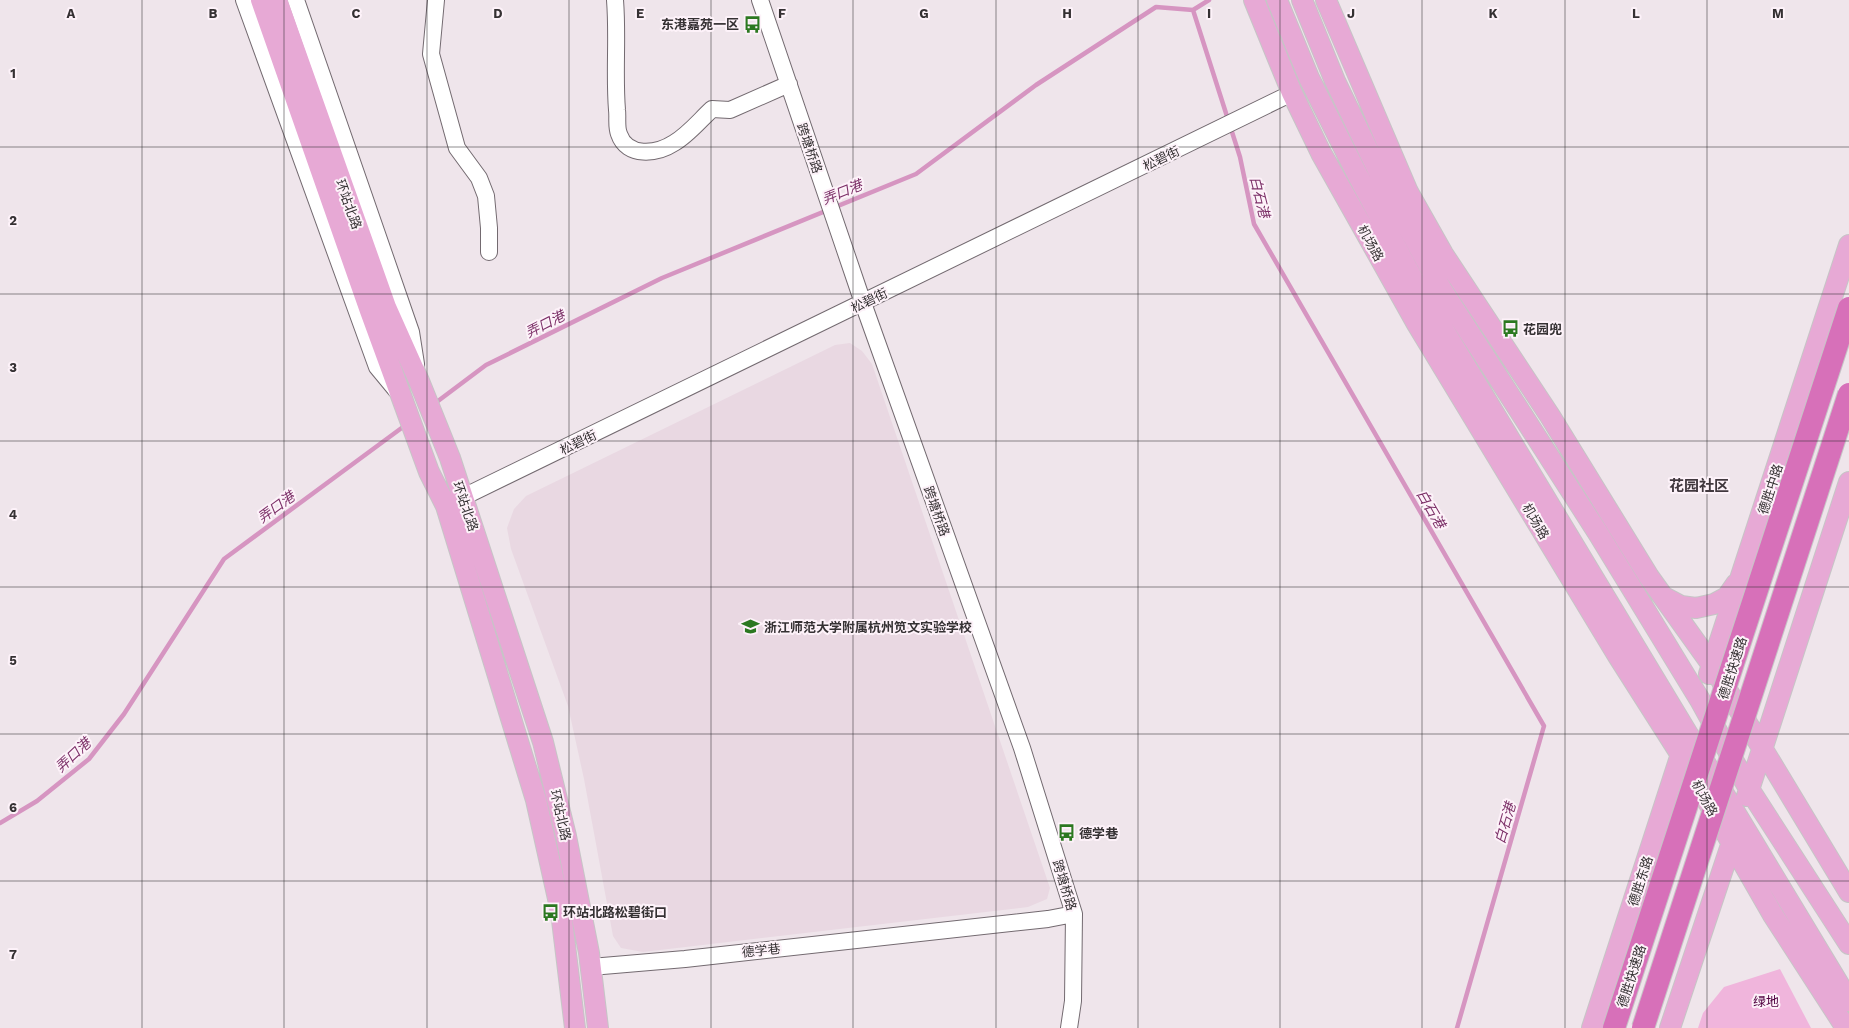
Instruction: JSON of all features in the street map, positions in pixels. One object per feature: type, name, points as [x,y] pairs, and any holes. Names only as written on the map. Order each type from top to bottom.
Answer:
[{"type":"highway","name":"德胜快速路","points":[[1614,1028],[1849,308]]},
{"type":"highway","name":"德胜快速路","points":[[1643,1028],[1849,394]]},
{"type":"main road","name":"环站北路","points":[[261,0],[370,310],[430,472],[455,501],[543,742],[566,836],[591,967],[598,1028]]},
{"type":"main road","name":"环站北路","points":[[276,0],[386,307],[419,381],[450,458],[455,501],[536,800],[561,912],[575,1028]]},
{"type":"main road","name":"机场路","points":[[1277,0],[1309,78],[1357,174],[1498,440],[1618,656],[1681,755],[1773,915],[1846,1028]]},
{"type":"main road","points":[[1302,0],[1322,45],[1335,81],[1382,180],[1442,290],[1598,533],[1700,700],[1750,789],[1849,944]]},
{"type":"main road","points":[[1326,0],[1342,41],[1408,192],[1443,254],[1550,416],[1662,596],[1712,665],[1849,892]]},
{"type":"main road","name":"机场路","points":[[1256,5],[1292,93],[1332,174],[1417,324],[1498,440],[1688,733],[1739,821],[1849,1001]]},
{"type":"main road","points":[[1322,45],[1342,41]]},
{"type":"main road","name":"德胜中路","points":[[1688,733],[1741,577],[1849,244]]},
{"type":"main road","points":[[1670,1028],[1750,789],[1849,482]]},
{"type":"main road","points":[[1598,495],[1598,533]]},
{"type":"main road","points":[[1662,596],[1681,606],[1696,608],[1714,604],[1727,596],[1741,577]]},
{"type":"main road","name":"德胜东路","points":[[1592,1028],[1688,733]]},
{"type":"street","points":[[244,0],[376,367],[402,398]]},
{"type":"street","points":[[296,0],[365,203],[411,332],[419,381]]},
{"type":"street","points":[[436,0],[431,54],[457,148],[478,178],[486,196],[489,228],[489,252]]},
{"type":"street","points":[[615,0],[617,28],[615,86],[619,134],[628,147],[638,151],[660,150],[674,143],[712,109],[730,110],[789,84]]},
{"type":"street","name":"跨塘桥路","points":[[760,0],[863,303],[1022,748],[1074,914],[1073,1001],[1069,1028]]},
{"type":"street","name":"松碧街","points":[[455,501],[1292,93]]},
{"type":"street","name":"德学巷","points":[[591,967],[693,958],[1048,919],[1074,914]]},
{"type":"shaded area","name":"浙江师范大学附属杭州笕文实验学校","points":[[850,343],[862,351],[872,364],[1050,888],[1047,899],[1028,907],[643,952],[621,948],[613,936],[584,779],[568,706],[511,549],[507,528],[514,509],[526,496],[835,345]]},
{"type":"green space","name":"绿地","points":[[1780,969],[1811,1028],[1698,1028],[1703,1013],[1724,987]]},
{"type":"waterway","name":"弄口港","points":[[434,404],[486,365],[662,278],[916,174],[1036,85],[1156,7],[1193,10],[1209,0]]},
{"type":"waterway","name":"白石港","points":[[1193,10],[1240,157],[1254,224],[1544,726],[1457,1028]]},
{"type":"waterway","name":"弄口港","points":[[0,823],[37,801],[89,759],[124,714],[224,559],[407,424]]},
{"type":"place","name":"东港嘉苑一区","points":[[752,24]]},
{"type":"place","name":"花园兜","points":[[1510,329]]},
{"type":"place","name":"浙江师范大学附属杭州笕文实验学校","points":[[751,627]]},
{"type":"place","name":"德学巷","points":[[1066,833]]},
{"type":"place","name":"环站北路松碧街口","points":[[550,912]]},
{"type":"district","name":"花园社区","points":[[1699,486]]}]
